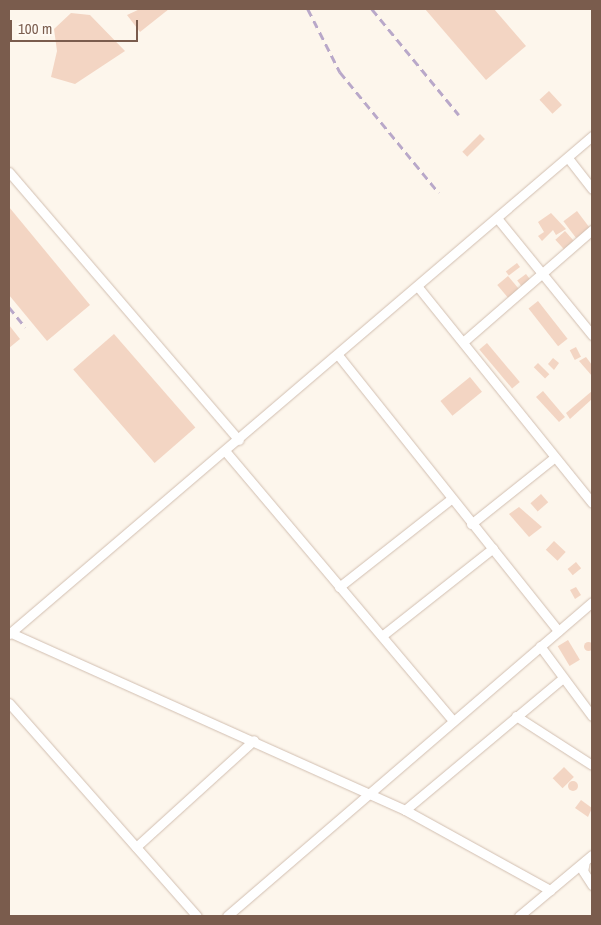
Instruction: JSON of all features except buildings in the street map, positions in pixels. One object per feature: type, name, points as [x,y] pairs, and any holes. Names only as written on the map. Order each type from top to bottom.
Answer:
[{"type":"street","points":[[550,890],[406,810],[368,795],[254,740],[9,633],[226,452],[592,136]]},
{"type":"street","points":[[568,158],[592,190]]},
{"type":"street","points":[[9,172],[239,440]]},
{"type":"street","points":[[497,218],[592,335]]},
{"type":"street","points":[[462,342],[592,230]]},
{"type":"street","points":[[418,287],[592,503]]},
{"type":"street","points":[[338,355],[558,631]]},
{"type":"street","points":[[226,452],[339,587],[383,635],[452,719]]},
{"type":"street","points":[[471,524],[555,457]]},
{"type":"street","points":[[339,587],[451,499]]},
{"type":"street","points":[[383,635],[493,548]]},
{"type":"street","points":[[230,915],[452,719],[558,631],[591,607]]},
{"type":"street","points":[[540,646],[592,716]]},
{"type":"street","points":[[406,810],[562,678]]},
{"type":"street","points":[[9,703],[197,916]]},
{"type":"street","points":[[516,716],[590,762]]},
{"type":"street","points":[[136,847],[254,740]]},
{"type":"street","points":[[519,916],[589,858]]},
{"type":"street","points":[[589,858],[583,871],[592,885]]},
{"type":"railway","points":[[308,9],[340,72],[439,193]]},
{"type":"railway","points":[[372,9],[459,115]]},
{"type":"railway","points":[[9,307],[25,327]]}]
